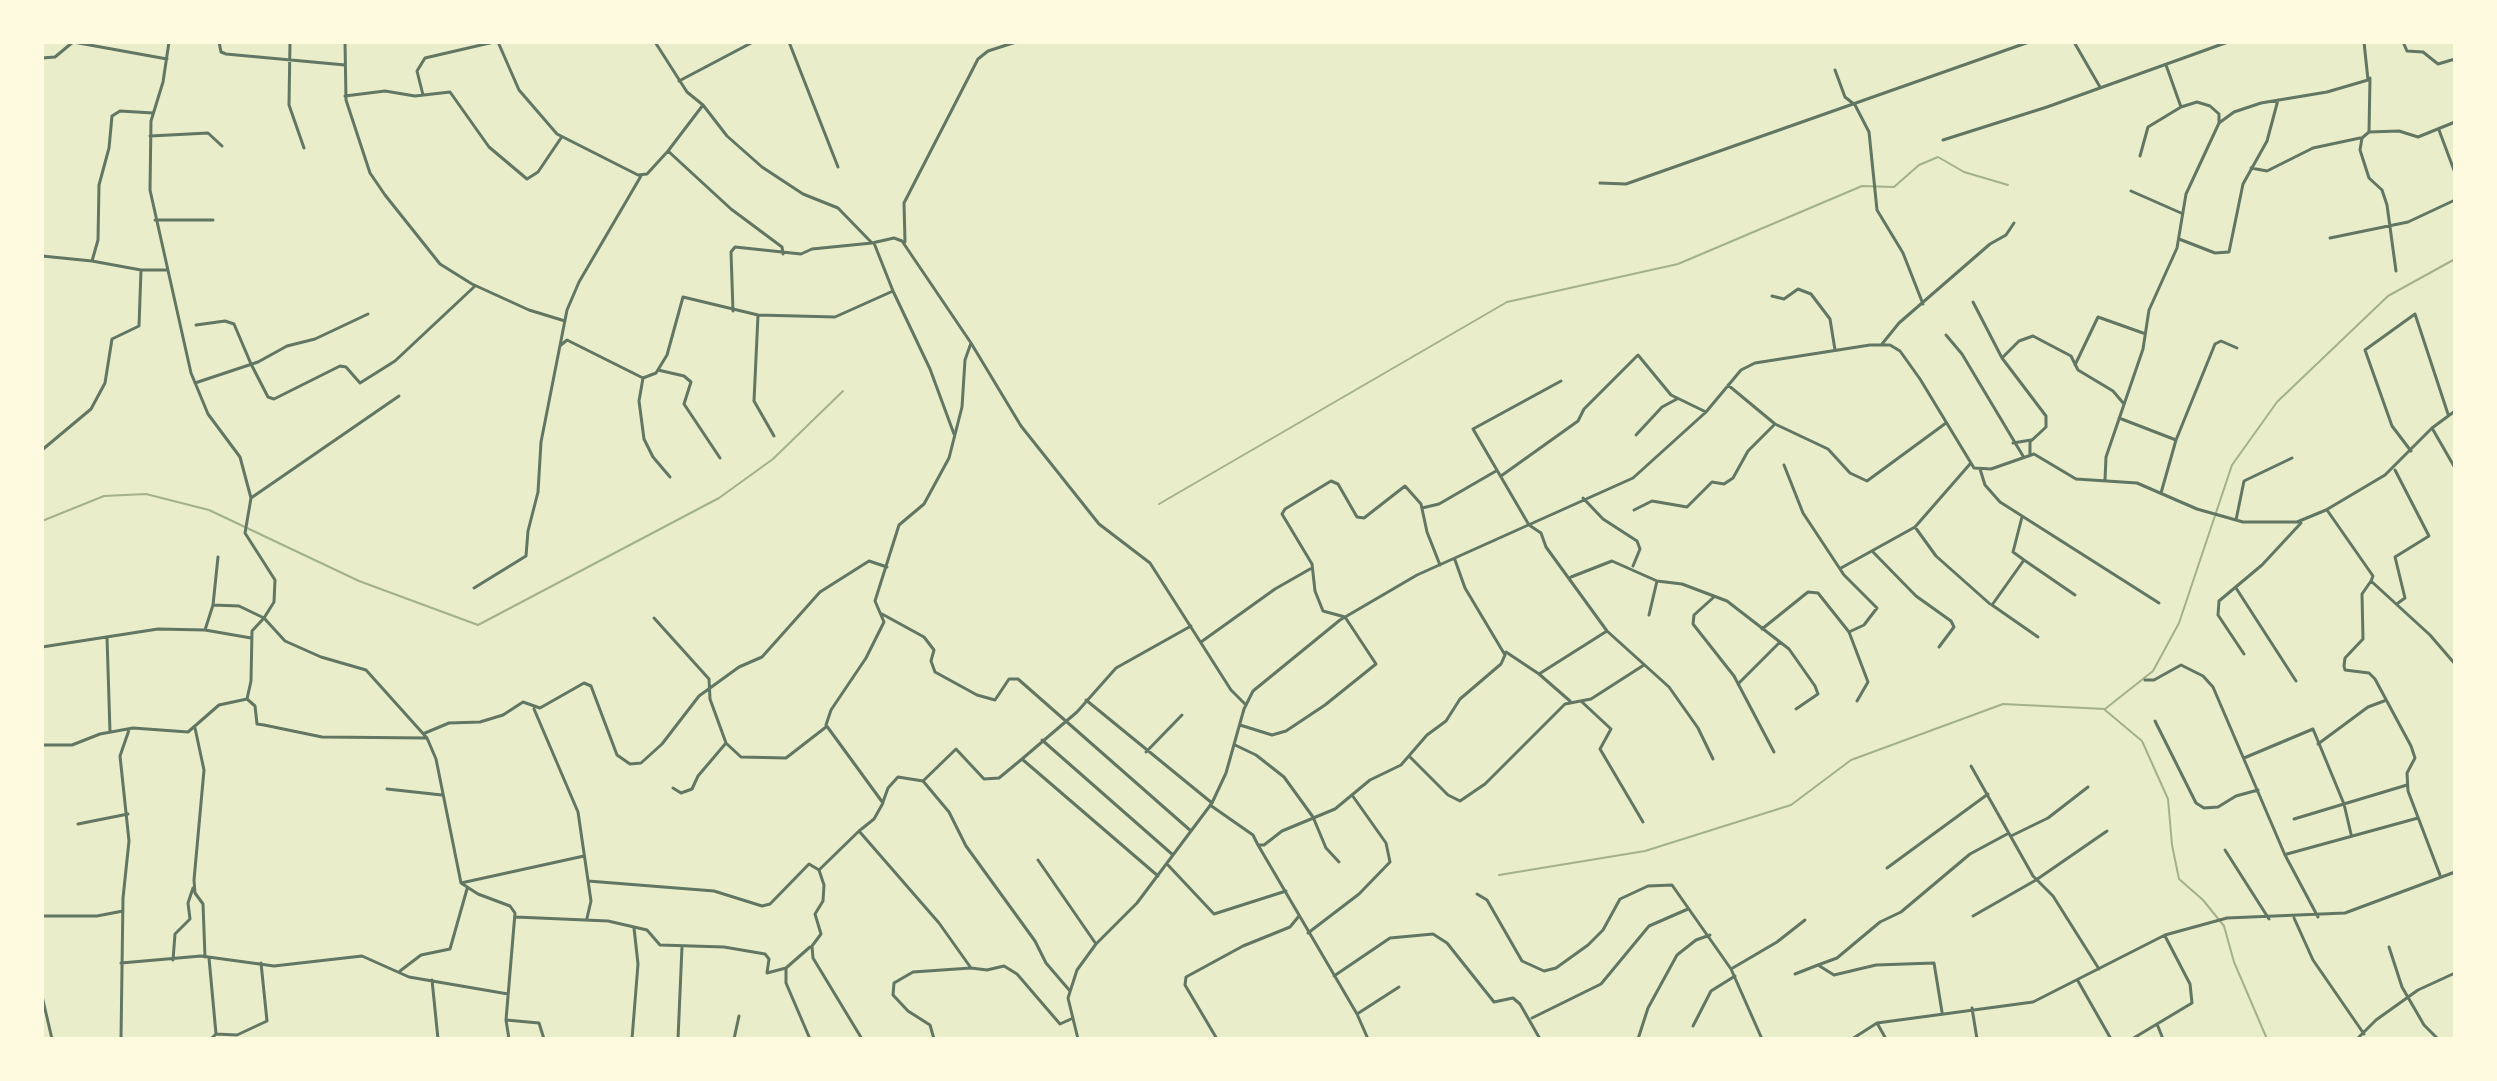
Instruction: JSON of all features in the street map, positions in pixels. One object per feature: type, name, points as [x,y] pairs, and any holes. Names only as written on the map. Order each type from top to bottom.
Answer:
[{"type":"street","points":[[61,42],[62,50]]},
{"type":"street","points":[[42,58],[55,57],[73,42],[167,59]]},
{"type":"street","points":[[169,42],[150,136],[148,163],[155,220],[166,270],[178,305],[187,360],[208,414],[240,457],[251,498],[245,533],[275,580],[274,602],[252,631],[251,681],[247,699]]},
{"type":"street","points":[[219,42],[221,52],[226,54],[345,65]]},
{"type":"street","points":[[290,42],[289,105],[304,148]]},
{"type":"street","points":[[345,42],[345,96],[376,183],[440,264],[529,310],[565,321]]},
{"type":"street","points":[[423,95],[417,71],[425,58],[496,42],[519,90],[562,137],[641,176]]},
{"type":"street","points":[[655,42],[679,81],[727,136],[762,167],[803,194],[838,208],[873,243],[930,369],[956,437]]},
{"type":"street","points":[[679,81],[753,42]]},
{"type":"street","points":[[789,42],[838,167]]},
{"type":"street","points":[[905,246],[902,225],[904,203],[978,59],[988,51],[1016,42]]},
{"type":"street","points":[[1600,183],[1626,184],[2029,42]]},
{"type":"street","points":[[2074,42],[2100,88]]},
{"type":"street","points":[[1943,140],[2228,42]]},
{"type":"street","points":[[2364,42],[2370,78],[2369,132]]},
{"type":"street","points":[[2403,42],[2407,51],[2423,52],[2438,64],[2455,59]]},
{"type":"street","points":[[2166,65],[2181,107]]},
{"type":"street","points":[[1835,70],[1845,97],[1869,132],[1877,210],[1903,253],[1923,304]]},
{"type":"street","points":[[2219,123],[2234,112],[2278,100],[2327,92],[2370,78]]},
{"type":"street","points":[[345,96],[385,91],[423,95],[444,91],[455,95],[489,147],[527,179],[538,172],[562,137]]},
{"type":"street","points":[[2179,239],[2215,253],[2229,252],[2243,184],[2267,141],[2278,100]]},
{"type":"street","points":[[2105,480],[2106,457],[2143,349],[2143,333],[2153,300],[2174,258],[2186,194],[2219,123],[2219,114],[2210,106],[2197,102],[2181,107],[2148,127],[2140,156]]},
{"type":"street","points":[[474,588],[526,556],[528,531],[538,492],[541,442],[565,321],[579,282],[641,176],[668,151],[703,105]]},
{"type":"street","points":[[92,261],[98,240],[99,185],[109,148],[112,116],[120,111],[153,113]]},
{"type":"street","points":[[2251,168],[2267,171],[2304,151],[2362,138],[2369,132],[2399,131],[2418,137],[2455,122]]},
{"type":"street","points":[[2439,130],[2455,173]]},
{"type":"street","points":[[150,136],[208,133],[222,146]]},
{"type":"street","points":[[2362,138],[2362,161],[2371,181],[2383,193],[2396,271]]},
{"type":"street","points":[[668,151],[731,209],[782,247],[783,254]]},
{"type":"street","points":[[2131,191],[2181,213]]},
{"type":"street","points":[[2330,238],[2390,226],[2455,200]]},
{"type":"street","points":[[155,220],[213,220]]},
{"type":"street","points":[[1882,344],[1899,323],[1990,244],[2006,235],[2014,223]]},
{"type":"street","points":[[733,311],[731,252],[735,247],[783,254],[894,238],[905,246],[971,343],[998,392],[1053,468],[1099,524],[1150,563],[1245,704]]},
{"type":"street","points":[[42,256],[141,270],[166,270]]},
{"type":"street","points":[[42,450],[91,409],[105,383],[112,339],[139,326],[141,270]]},
{"type":"street","points":[[196,325],[225,321],[234,324],[251,364],[271,399],[340,366],[346,367],[360,383],[395,361],[476,285]]},
{"type":"street","points":[[1772,296],[1784,299],[1798,289],[1811,294],[1830,319],[1835,350]]},
{"type":"street","points":[[643,378],[658,370],[667,355],[683,297],[758,315],[824,319],[893,291]]},
{"type":"street","points":[[1973,302],[2002,358],[2047,419],[2046,427],[2031,440],[2013,443]]},
{"type":"street","points":[[195,383],[251,364],[368,314]]},
{"type":"street","points":[[2411,451],[2392,426],[2365,350],[2415,314],[2448,414]]},
{"type":"street","points":[[758,315],[754,401],[774,436]]},
{"type":"street","points":[[2075,365],[2098,317],[2143,333]]},
{"type":"street","points":[[1946,335],[1962,354],[2023,456]]},
{"type":"street","points":[[2002,358],[2019,341],[2031,336],[2071,356],[2078,370],[2113,391],[2124,404]]},
{"type":"street","points":[[561,345],[567,340],[643,378]]},
{"type":"street","points":[[2161,493],[2176,440],[2215,344],[2221,341],[2237,348]]},
{"type":"street","points":[[654,618],[709,679],[710,699],[726,743],[741,757],[786,758],[798,753],[826,727],[831,710],[866,658],[884,622],[875,601],[899,525],[924,504],[943,472],[956,437],[962,407],[965,360],[971,343]]},
{"type":"street","points":[[1078,1039],[1071,1019],[1070,991],[1077,970],[1096,944],[1158,876],[1211,804],[1235,745],[1245,704],[1265,680],[1345,617],[1454,558],[1633,478],[1706,412],[1741,370],[1768,358],[1882,344],[1900,351],[1970,464],[1980,469],[1991,469],[2030,454],[2076,479],[2137,483],[2197,509],[2236,520],[2257,523],[2304,520]]},
{"type":"street","points":[[1501,477],[1578,421],[1584,409],[1638,355],[1677,399],[1706,412]]},
{"type":"street","points":[[658,370],[684,376],[691,382],[684,404],[720,458]]},
{"type":"street","points":[[643,378],[639,401],[644,439],[653,457],[670,477]]},
{"type":"street","points":[[1561,381],[1473,429],[1529,525],[1541,533],[1546,547],[1571,577],[1607,631],[1644,664],[1686,709],[1713,759]]},
{"type":"street","points":[[1728,385],[1775,424],[1828,449],[1850,473],[1867,481],[1946,423]]},
{"type":"street","points":[[251,498],[399,396]]},
{"type":"street","points":[[1636,435],[1662,407],[1677,399]]},
{"type":"street","points":[[2244,654],[2217,608],[2222,596],[2236,588],[2304,520],[2394,469],[2432,428],[2455,411]]},
{"type":"street","points":[[2119,418],[2176,440]]},
{"type":"street","points":[[1634,510],[1652,501],[1687,507],[1712,482],[1724,484],[1733,478],[1748,451],[1775,424]]},
{"type":"street","points":[[2432,428],[2455,468]]},
{"type":"street","points":[[2030,454],[2031,440]]},
{"type":"street","points":[[2236,520],[2244,481],[2292,458]]},
{"type":"street","points":[[1841,568],[1915,527],[1970,464]]},
{"type":"street","points":[[1784,465],[1803,513],[1841,568],[1877,608],[1864,625],[1849,632]]},
{"type":"street","points":[[1980,469],[1991,494],[2022,517],[2159,603]]},
{"type":"street","points":[[2394,469],[2429,536],[2395,557],[2405,598],[2398,603]]},
{"type":"street","points":[[1422,508],[1439,504],[1496,471]]},
{"type":"street","points":[[1240,725],[1272,735],[1286,731],[1376,664],[1345,617],[1323,611],[1311,568],[1282,514],[1313,490],[1335,482],[1361,518],[1405,486],[1422,508],[1427,532],[1440,565]]},
{"type":"street","points":[[1583,498],[1603,519],[1637,541],[1640,549],[1633,567]]},
{"type":"street","points":[[2326,510],[2373,576],[2362,594],[2360,632],[2363,639],[2345,658],[2345,670],[2369,673],[2415,755],[2407,773],[2407,785],[2440,875]]},
{"type":"street","points":[[2022,517],[2013,552],[2075,595]]},
{"type":"street","points":[[1915,527],[1936,556],[1992,605],[2038,637]]},
{"type":"street","points":[[1872,551],[1916,596],[1951,621],[1954,627],[1939,647]]},
{"type":"street","points":[[205,630],[213,605],[218,557]]},
{"type":"street","points":[[1454,558],[1465,588],[1503,650],[1539,674],[1570,701],[1591,699],[1644,664]]},
{"type":"street","points":[[1992,605],[2024,560]]},
{"type":"street","points":[[534,709],[588,684],[613,750],[626,763],[641,763],[662,744],[683,713],[710,687],[762,657],[825,589],[869,561],[887,567]]},
{"type":"street","points":[[1571,577],[1609,561],[1633,567],[1657,581],[1682,584],[1735,606],[1780,642],[1800,663],[1818,694],[1796,709]]},
{"type":"street","points":[[1201,642],[1275,589],[1311,568]]},
{"type":"street","points":[[1649,615],[1657,581]]},
{"type":"street","points":[[2371,581],[2398,603],[2455,664]]},
{"type":"street","points":[[2236,588],[2296,681]]},
{"type":"street","points":[[1762,629],[1811,590],[1818,593],[1849,632],[1868,682],[1857,701]]},
{"type":"street","points":[[1714,597],[1694,615],[1693,624],[1738,684],[1774,752]]},
{"type":"street","points":[[213,605],[239,606],[264,618],[285,641],[321,657],[366,670],[425,736],[436,759],[461,883],[510,906],[516,917],[506,1020],[509,1039]]},
{"type":"street","points":[[882,614],[924,637],[934,650],[931,661],[935,672],[989,700],[995,700],[1009,679],[1014,677],[1192,832]]},
{"type":"street","points":[[923,781],[956,749],[984,779],[999,778],[1065,722],[1116,668],[1191,626]]},
{"type":"street","points":[[42,647],[158,629],[205,630],[251,638]]},
{"type":"street","points":[[1539,674],[1607,631]]},
{"type":"street","points":[[107,637],[110,732]]},
{"type":"street","points":[[1738,684],[1780,642]]},
{"type":"street","points":[[1258,845],[1335,809],[1409,756],[1446,721],[1460,699],[1501,664],[1503,650]]},
{"type":"street","points":[[2145,680],[2154,680],[2181,665],[2203,676],[2213,687],[2285,855],[2318,917]]},
{"type":"street","points":[[247,699],[255,706],[257,724],[322,737],[425,736],[456,721],[480,722],[503,715],[523,702],[534,709],[578,812],[591,901],[587,918]]},
{"type":"street","points":[[42,745],[72,745],[110,732],[129,730],[176,734],[195,728],[219,705],[247,699]]},
{"type":"street","points":[[1086,700],[1146,752],[1253,835],[1357,1014],[1368,1039]]},
{"type":"street","points":[[1409,756],[1448,795],[1460,801],[1485,784],[1570,701]]},
{"type":"street","points":[[1581,701],[1611,729],[1600,749],[1643,822]]},
{"type":"street","points":[[2318,744],[2368,707],[2385,701]]},
{"type":"street","points":[[1146,752],[1182,715]]},
{"type":"street","points":[[2155,721],[2196,803],[2204,808],[2218,807],[2236,796],[2258,790]]},
{"type":"street","points":[[826,727],[883,803]]},
{"type":"street","points":[[173,960],[175,934],[190,919],[188,903],[194,880],[205,793],[204,770],[195,728]]},
{"type":"street","points":[[2244,758],[2310,729],[2315,733],[2344,804],[2351,834]]},
{"type":"street","points":[[121,1039],[128,814],[120,756],[129,730]]},
{"type":"street","points":[[1042,740],[1173,855]]},
{"type":"street","points":[[673,788],[681,793],[692,789],[698,776],[726,743]]},
{"type":"street","points":[[1235,745],[1256,755],[1284,777],[1313,817],[1326,848],[1339,862]]},
{"type":"street","points":[[1022,759],[1158,876]]},
{"type":"street","points":[[1971,766],[2036,880],[2053,896],[2099,969]]},
{"type":"street","points":[[819,870],[874,819],[888,788],[898,777],[923,781],[949,812],[966,846],[1035,941],[1046,963],[1070,991]]},
{"type":"street","points":[[2294,819],[2407,785]]},
{"type":"street","points":[[1795,974],[1837,958],[1880,922],[1901,912],[1943,880],[1970,854],[2048,818],[2088,787]]},
{"type":"street","points":[[387,789],[442,795]]},
{"type":"street","points":[[1887,868],[1988,794]]},
{"type":"street","points":[[1308,933],[1359,894],[1390,862],[1386,843],[1352,795]]},
{"type":"street","points":[[78,824],[128,814]]},
{"type":"street","points":[[2285,855],[2351,834],[2418,818]]},
{"type":"street","points":[[859,831],[939,923],[971,968]]},
{"type":"street","points":[[1973,916],[2036,880],[2107,831]]},
{"type":"street","points":[[2225,850],[2269,919]]},
{"type":"street","points":[[461,883],[584,856]]},
{"type":"street","points":[[1038,860],[1096,944]]},
{"type":"street","points":[[516,917],[587,918],[647,930],[660,945],[698,943],[765,954],[769,959],[767,973],[786,968],[821,934],[815,914],[823,901],[824,885],[819,870],[809,864],[770,904],[762,906],[714,891],[588,881]]},
{"type":"street","points":[[1167,864],[1214,914],[1286,891]]},
{"type":"street","points":[[1852,1039],[1877,1023],[2033,1002],[2165,935],[2227,918],[2318,917],[2370,904],[2440,875],[2455,872]]},
{"type":"street","points":[[194,880],[195,893],[203,904],[216,1034]]},
{"type":"street","points":[[1477,894],[1487,900],[1522,961],[1544,971],[1556,968],[1588,945],[1603,930],[1618,901],[1648,886],[1672,885],[1731,969],[1762,1039]]},
{"type":"street","points":[[400,971],[425,953],[450,949],[467,888]]},
{"type":"street","points":[[1531,1019],[1601,984],[1649,926],[1688,909]]},
{"type":"street","points":[[42,916],[97,916],[123,911]]},
{"type":"street","points":[[1217,1039],[1185,985],[1186,977],[1243,946],[1290,927],[1299,916]]},
{"type":"street","points":[[2294,918],[2313,960],[2364,1034]]},
{"type":"street","points":[[1731,969],[1777,942],[1805,920]]},
{"type":"street","points":[[632,1039],[638,964],[634,928]]},
{"type":"street","points":[[1334,976],[1390,938],[1433,934],[1447,943],[1494,1002],[1513,998],[1531,1019],[1540,1039]]},
{"type":"street","points":[[1638,1039],[1648,1008],[1677,955],[1696,940],[1710,935]]},
{"type":"street","points":[[2132,1039],[2191,1005],[2193,996],[2165,935]]},
{"type":"street","points":[[678,1039],[682,945]]},
{"type":"street","points":[[812,946],[813,958],[862,1039]]},
{"type":"street","points":[[2389,947],[2397,977],[2424,1025],[2438,1039]]},
{"type":"street","points":[[121,963],[207,958],[299,964],[362,956],[432,980],[508,994]]},
{"type":"street","points":[[211,1039],[216,1034],[237,1035],[267,1021],[261,963]]},
{"type":"street","points":[[1818,965],[1834,975],[1876,965],[1934,963],[1942,1012]]},
{"type":"street","points":[[934,1039],[930,1025],[908,1011],[893,995],[894,983],[913,972],[971,968],[987,970],[1004,966],[1017,974],[1060,1024],[1071,1019]]},
{"type":"street","points":[[786,968],[786,983],[810,1039]]},
{"type":"street","points":[[2357,1039],[2376,1020],[2409,997],[2455,973]]},
{"type":"street","points":[[1693,1026],[1711,991],[1735,976]]},
{"type":"street","points":[[432,980],[438,1039]]},
{"type":"street","points":[[2078,981],[2111,1039]]},
{"type":"street","points":[[1357,1014],[1399,987]]},
{"type":"street","points":[[42,996],[52,1039]]},
{"type":"street","points":[[1972,1008],[1977,1039]]},
{"type":"street","points":[[734,1039],[739,1016]]},
{"type":"street","points":[[506,1020],[539,1023],[544,1039]]},
{"type":"street","points":[[1877,1023],[1886,1039]]},
{"type":"street","points":[[2157,1023],[2163,1039]]},
{"type":"waterway","points":[[1159,504],[1507,302],[1678,264],[1862,186],[1894,187],[1919,165],[1938,157],[1964,172],[2008,185]]},
{"type":"waterway","points":[[1499,875],[1645,851],[1791,805],[1851,760],[2003,704],[2105,709],[2153,671],[2179,623],[2232,465],[2277,402],[2388,296],[2455,259]]},
{"type":"waterway","points":[[42,521],[104,496],[146,494],[209,510],[359,581],[478,625],[719,498],[773,459],[843,391]]},
{"type":"waterway","points":[[2105,710],[2142,741],[2168,799],[2179,879],[2203,900],[2224,926],[2234,962],[2267,1039]]}]
